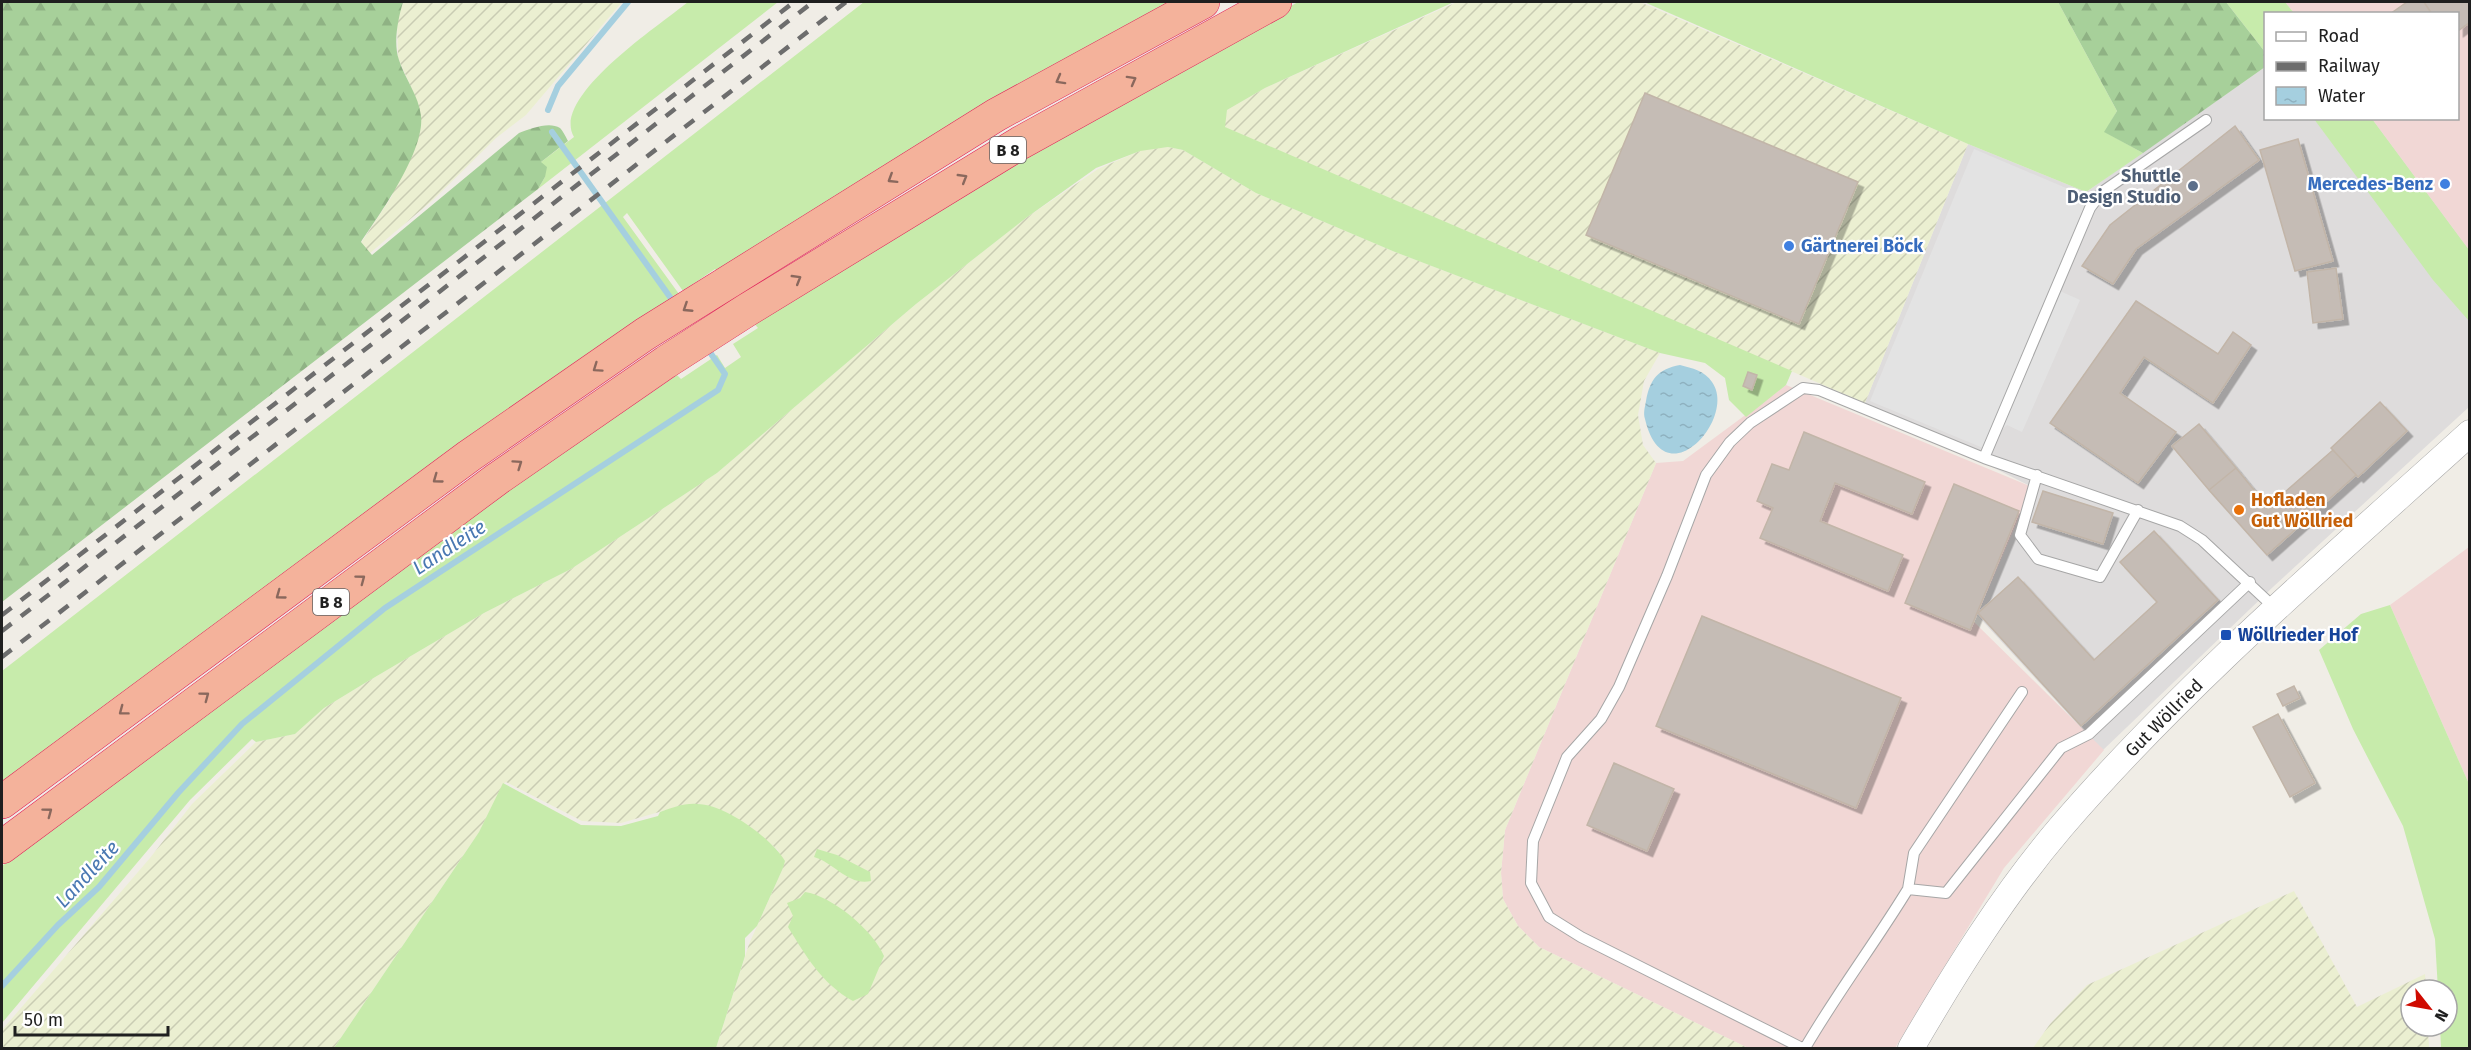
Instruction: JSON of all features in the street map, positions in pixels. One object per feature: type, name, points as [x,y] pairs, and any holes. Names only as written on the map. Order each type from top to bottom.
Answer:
[{"type":"highway","name":"B 8","points":[[2,802],[469,456],[645,334],[996,114],[1203,2]]},
{"type":"highway","name":"B 8","points":[[2,847],[497,479],[666,362],[1020,143],[1275,2]]},
{"type":"street","name":"Gut Wöllried","points":[[1911,1048],[1980,935],[2061,827],[2150,730],[2469,433]]},
{"type":"lane","points":[[1984,458],[2090,208],[2102,192],[2206,120]]},
{"type":"lane","points":[[2022,692],[1914,853],[1908,889],[1874,945],[1829,1006],[1803,1048],[1581,937],[1549,917],[1532,883],[1533,841],[1568,757],[1601,719],[1619,687],[1667,576],[1706,475],[1730,442],[1750,423],[1803,388],[1819,390],[1984,458],[2180,526],[2202,540],[2278,610]]},
{"type":"lane","points":[[2037,475],[2020,535],[2038,559],[2100,577],[2138,510]]},
{"type":"lane","points":[[1908,889],[1946,893],[2061,748],[2089,734],[2250,582]]},
{"type":"shaded area","name":"Mercedes-Benz","points":[[2285,2],[2469,2],[2469,250],[2373,120],[2459,120],[2459,12],[2293,12]]},
{"type":"shaded area","points":[[2264,68],[2264,120],[2373,120],[2469,250],[2469,407],[2274,586],[2102,751],[1977,615],[2032,487],[1865,403],[1968,144],[2086,192]]},
{"type":"shaded area","points":[[1974,149],[2099,202],[2060,291],[2080,300],[2022,432],[2007,425],[1983,448],[1870,401]]},
{"type":"shaded area","points":[[1786,385],[2032,487],[1974,622],[2104,750],[2004,868],[1895,1048],[1748,1048],[1539,947],[1518,926],[1503,899],[1501,873],[1505,830],[1656,463],[1683,461]]},
{"type":"shaded area","points":[[2469,547],[2469,784],[2390,605]]},
{"type":"green space","points":[[2,2],[403,2],[396,46],[402,67],[420,109],[420,130],[416,147],[400,182],[361,242],[372,255],[519,133],[550,125],[560,128],[568,141],[541,162],[547,167],[545,177],[538,189],[2,602]]},
{"type":"green space","points":[[403,2],[622,2],[526,115],[496,138],[433,200],[370,253],[361,243],[392,196],[415,96],[398,58],[397,21]]},
{"type":"green space","points":[[688,2],[778,2],[538,189],[545,177],[541,162],[574,137],[571,121],[578,102],[592,83],[633,44]]},
{"type":"green space","points":[[864,2],[1187,2],[720,276],[715,269],[683,291],[627,213],[623,217],[679,294],[2,785],[2,671]]},
{"type":"green space","points":[[1298,2],[1454,2],[1265,88],[1227,110],[1225,127],[1792,371],[1786,385],[1746,417],[1729,400],[1725,378],[1705,363],[1660,353],[1395,252],[1256,193],[1183,150],[1168,147],[1140,151],[1096,168],[1026,218],[916,304],[717,473],[571,569],[484,613],[324,708],[295,734],[256,742],[252,739],[190,800],[2,1023],[2,866],[496,498],[677,375],[681,379],[717,355],[725,368],[741,357],[733,344],[758,328],[753,322],[926,211]]},
{"type":"green space","points":[[1457,2],[1640,2],[1968,144],[1865,403],[1224,127],[1227,110],[1265,88]]},
{"type":"green space","points":[[1644,2],[2058,2],[2117,111],[2105,132],[2143,153],[2086,192],[1968,144]]},
{"type":"green space","points":[[2058,2],[2226,2],[2264,51],[2264,68],[2143,153],[2104,132],[2117,111]]},
{"type":"green space","points":[[2226,2],[2285,2],[2293,12],[2264,12],[2264,51]]},
{"type":"green space","points":[[2315,120],[2373,120],[2469,250],[2469,321],[2433,280]]},
{"type":"green space","points":[[1168,147],[1183,150],[1256,193],[1395,252],[1660,353],[1644,381],[1638,415],[1643,445],[1656,463],[1505,830],[1501,873],[1503,899],[1518,926],[1539,947],[1748,1048],[716,1048],[749,944],[783,868],[778,850],[741,821],[717,809],[698,804],[680,806],[621,823],[582,821],[506,782],[479,832],[334,1048],[2,1048],[2,1030],[150,858],[192,804],[256,742],[295,734],[324,708],[365,683],[484,613],[571,569],[717,473],[916,304],[1026,218],[1098,169],[1142,150]]},
{"type":"green space","points":[[2390,605],[2469,784],[2469,1048],[2441,1048],[2441,1038],[2459,1038],[2459,978],[2437,978],[2435,939],[2403,826],[2353,729],[2319,650],[2361,614]]},
{"type":"green space","points":[[503,783],[581,825],[621,826],[658,816],[660,812],[683,805],[708,806],[721,810],[746,824],[778,852],[785,861],[783,868],[757,926],[745,938],[745,956],[716,1048],[334,1048],[479,832]]},
{"type":"green space","points":[[817,849],[837,855],[870,872],[871,881],[855,880],[814,857]]},
{"type":"green space","points":[[2294,891],[2357,1007],[2399,987],[2399,1038],[2429,1038],[2429,1048],[2033,1048],[2050,1024],[2087,985]]},
{"type":"green space","points":[[805,892],[839,907],[861,925],[879,946],[884,956],[868,994],[853,1001],[832,986],[816,969],[788,927],[793,916],[787,903],[800,898]]},
{"type":"water","points":[[1680,365],[1702,373],[1712,382],[1717,397],[1715,414],[1707,431],[1695,444],[1681,452],[1667,452],[1654,442],[1644,410],[1650,387],[1656,376],[1666,369]]},
{"type":"building","points":[[2407,2],[2424,2],[2431,12],[2393,12]]},
{"type":"building","points":[[2424,2],[2470,2],[2470,22],[2459,30],[2459,12],[2431,12]]},
{"type":"building","points":[[1645,93],[1858,182],[1799,324],[1586,235]]},
{"type":"building","points":[[2235,126],[2259,160],[2136,249],[2113,284],[2082,266],[2110,225]]},
{"type":"building","points":[[2298,139],[2333,261],[2295,271],[2260,150]]},
{"type":"building","points":[[2336,268],[2343,319],[2313,323],[2307,272]]},
{"type":"building","points":[[2136,301],[2218,354],[2233,332],[2251,345],[2213,403],[2144,357],[2120,393],[2176,432],[2138,483],[2050,423]]},
{"type":"building","points":[[1748,372],[1757,375],[1752,390],[1743,386]]},
{"type":"building","points":[[2380,402],[2407,431],[2358,477],[2331,448]]},
{"type":"building","points":[[2199,424],[2236,468],[2209,490],[2172,446]]},
{"type":"building","points":[[1804,432],[1925,482],[1912,514],[1835,483],[1820,521],[1903,555],[1888,591],[1760,538],[1773,508],[1757,501],[1772,464],[1789,470]]},
{"type":"building","points":[[2333,450],[2356,475],[2267,555],[2209,490],[2236,468],[2268,507]]},
{"type":"building","points":[[1954,484],[2019,511],[1970,630],[1905,603]]},
{"type":"building","points":[[2043,491],[2113,513],[2103,544],[2032,522]]},
{"type":"building","points":[[2154,531],[2218,600],[2081,726],[1978,613],[2018,577],[2094,660],[2157,602],[2120,562]]},
{"type":"building","points":[[1702,616],[1901,698],[1856,808],[1656,726]]},
{"type":"building","points":[[2294,686],[2300,698],[2283,706],[2277,694]]},
{"type":"building","points":[[2278,714],[2315,783],[2290,797],[2253,727]]},
{"type":"building","points":[[1614,763],[1674,789],[1647,851],[1587,825]]},
{"type":"waterway","points":[[548,110],[558,86],[628,2]]},
{"type":"waterway","name":"Landleite","points":[[552,132],[675,304]]},
{"type":"waterway","name":"Landleite","points":[[2,986],[58,925],[99,887],[178,793],[242,724],[385,608],[718,390],[725,374],[707,348]]},
{"type":"railway","points":[[2,615],[794,2]]},
{"type":"railway","points":[[2,631],[813,2]]},
{"type":"railway","points":[[2,657],[846,2]]},
{"type":"place","name":"Mercedes-Benz","points":[[2445,184]]},
{"type":"place","name":"Shuttle Design Studio","points":[[2193,186]]},
{"type":"place","name":"Gärtnerei Böck","points":[[1789,246]]},
{"type":"place","name":"Hofladen Gut Wöllried","points":[[2239,510]]},
{"type":"place","name":"Wöllrieder Hof","points":[[2226,635]]}]
